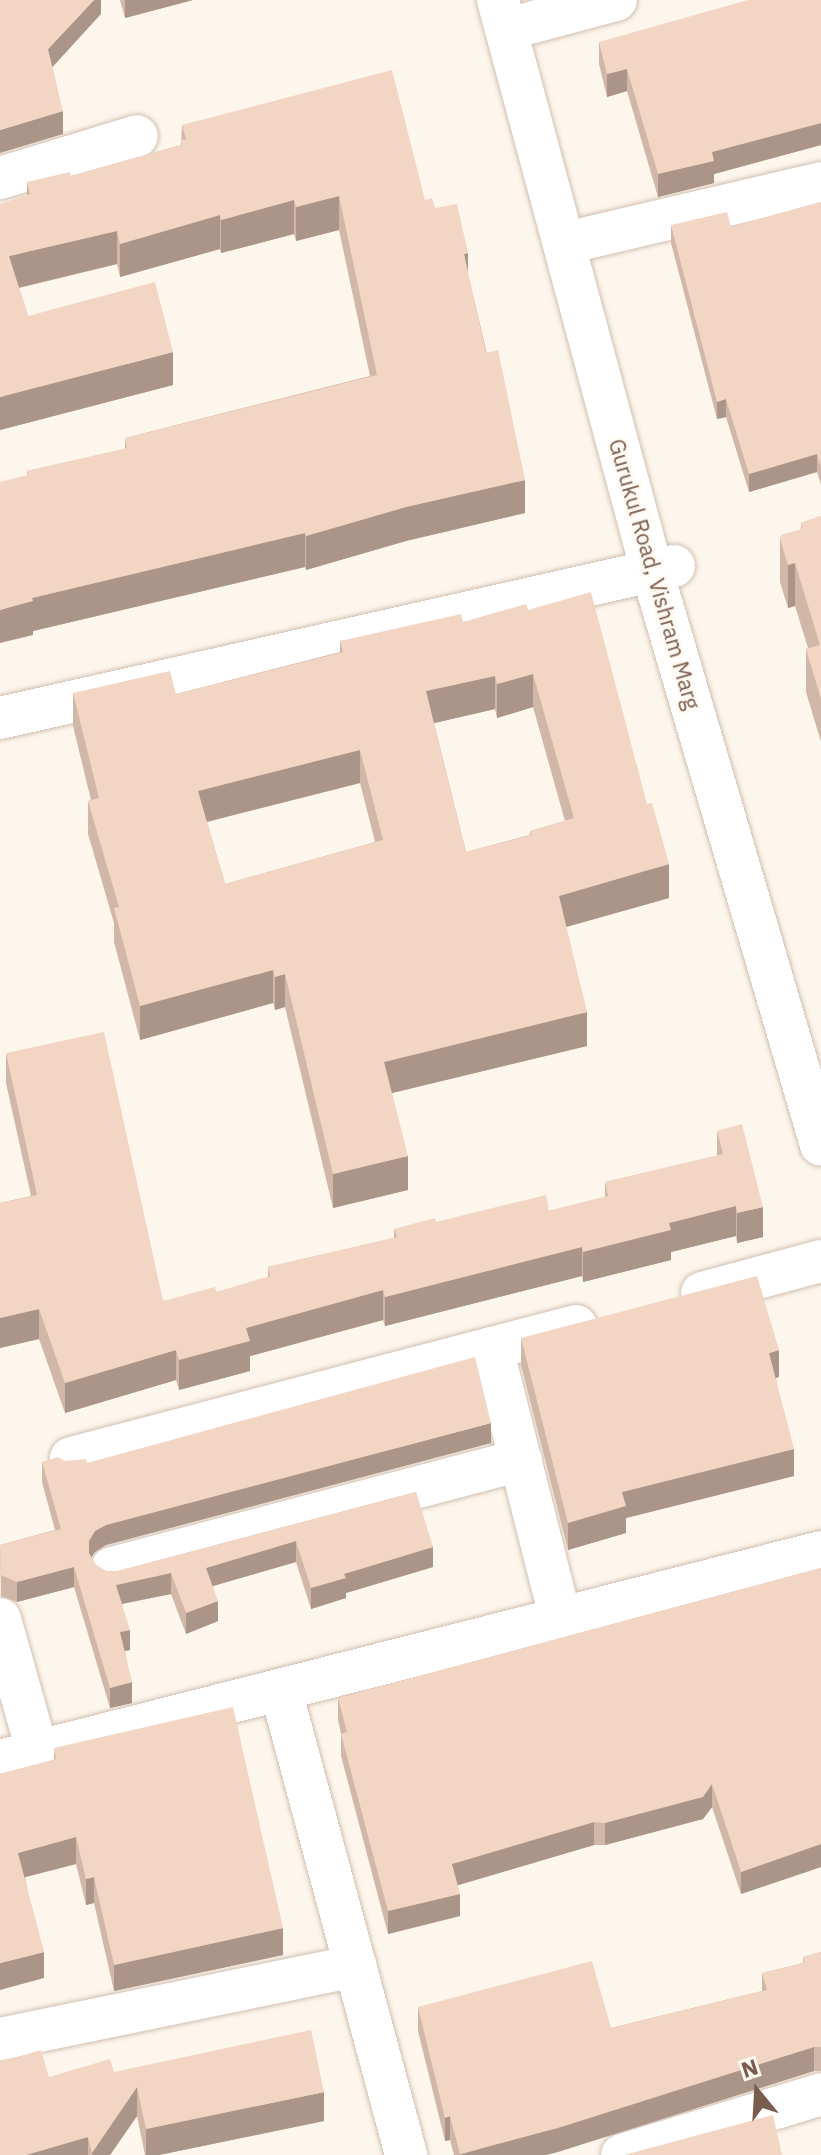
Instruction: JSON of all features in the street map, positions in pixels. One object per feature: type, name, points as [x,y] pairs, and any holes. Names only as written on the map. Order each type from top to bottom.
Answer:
[{"type":"street","points":[[517,8],[616,0]]},
{"type":"street","name":"Gurukul Road, Vishram Marg","points":[[517,8],[587,238],[663,568],[821,1073]]},
{"type":"street","name":"Gurukul Road, Vishram Marg","points":[[517,8],[663,568],[821,1145]]},
{"type":"street","points":[[0,178],[137,136]]},
{"type":"street","points":[[587,238],[821,183]]},
{"type":"street","points":[[0,718],[663,568]]},
{"type":"street","points":[[669,1301],[821,1261]]},
{"type":"street","points":[[71,1458],[610,1317]]},
{"type":"street","points":[[492,1348],[560,1616]]},
{"type":"street","points":[[112,1568],[521,1460]]},
{"type":"street","points":[[0,1619],[18,1756],[821,1552]]},
{"type":"street","points":[[281,1691],[406,2155]]},
{"type":"street","points":[[0,2039],[356,1966]]},
{"type":"street","points":[[622,2155],[821,2094]]},
{"type":"building","points":[[0,0],[94,0],[48,49],[63,111],[0,130]]},
{"type":"building","points":[[748,0],[821,0],[821,123],[712,152],[714,161],[658,174],[627,69],[607,74],[599,42]]},
{"type":"building","points":[[392,70],[425,200],[432,198],[435,208],[457,204],[468,253],[464,254],[486,353],[498,350],[525,480],[406,507],[306,536],[305,533],[32,598],[33,601],[0,610],[0,482],[28,475],[27,471],[127,448],[125,438],[377,375],[339,196],[296,207],[294,200],[221,220],[220,215],[120,244],[117,231],[9,256],[28,316],[155,282],[173,352],[0,397],[0,204],[30,194],[27,182],[70,172],[71,176],[182,145],[181,140],[186,139],[182,125]]},
{"type":"building","points":[[821,202],[821,467],[817,454],[749,474],[726,399],[717,402],[671,225],[727,212],[731,227]]},
{"type":"building","points":[[821,516],[821,699],[806,649],[820,645],[795,563],[788,565],[780,539],[781,535],[802,529],[801,523]]},
{"type":"building","points":[[591,592],[647,804],[652,803],[669,864],[559,896],[587,1012],[384,1062],[408,1156],[333,1174],[285,974],[275,977],[273,970],[140,1006],[114,908],[119,907],[88,801],[99,798],[73,693],[170,671],[176,694],[343,652],[340,641],[461,614],[463,622],[526,604],[528,610]],"holes":[[[533,674],[574,818],[530,831],[532,835],[466,852],[426,691],[495,676],[497,684]],[[360,750],[383,840],[225,884],[198,791]]]},
{"type":"building","points":[[104,1032],[163,1301],[215,1287],[217,1292],[270,1276],[268,1267],[397,1237],[394,1229],[435,1218],[436,1222],[546,1195],[549,1211],[608,1196],[605,1182],[723,1154],[717,1131],[742,1124],[763,1207],[737,1213],[736,1206],[669,1223],[671,1230],[583,1252],[582,1247],[385,1297],[383,1290],[246,1328],[250,1341],[179,1360],[176,1350],[65,1383],[39,1309],[0,1318],[0,1203],[37,1195],[6,1053]]},
{"type":"building","points":[[757,1276],[779,1350],[769,1353],[794,1449],[622,1492],[626,1506],[568,1523],[521,1338]]},
{"type":"building","points":[[475,1357],[491,1423],[106,1525],[95,1531],[89,1541],[89,1553],[96,1565],[106,1571],[118,1571],[416,1492],[433,1547],[344,1574],[346,1578],[311,1588],[296,1541],[206,1568],[218,1601],[186,1613],[171,1573],[116,1585],[130,1630],[120,1632],[132,1682],[110,1688],[74,1567],[17,1582],[1,1575],[0,1545],[61,1529],[42,1462],[58,1457],[65,1461],[86,1459],[87,1463]]},
{"type":"building","points":[[821,1568],[821,1844],[741,1872],[712,1784],[703,1797],[605,1823],[594,1822],[452,1864],[460,1894],[388,1911],[341,1734],[347,1732],[338,1698]]},
{"type":"building","points":[[233,1707],[283,1928],[114,1965],[94,1877],[86,1879],[76,1837],[18,1853],[44,1952],[0,1963],[0,1774],[56,1759],[54,1748]]},
{"type":"building","points":[[821,1952],[821,2047],[558,2128],[460,2154],[450,2116],[445,2118],[418,2007],[592,1961],[611,2028],[767,1990],[762,1973],[804,1963],[803,1957]]},
{"type":"building","points":[[311,2030],[324,2092],[146,2129],[137,2087],[92,2153],[88,2137],[26,2155],[0,2155],[0,2062],[41,2050],[49,2077],[110,2059],[114,2072]]},
{"type":"building","points":[[773,2115],[782,2155],[624,2155]]}]
